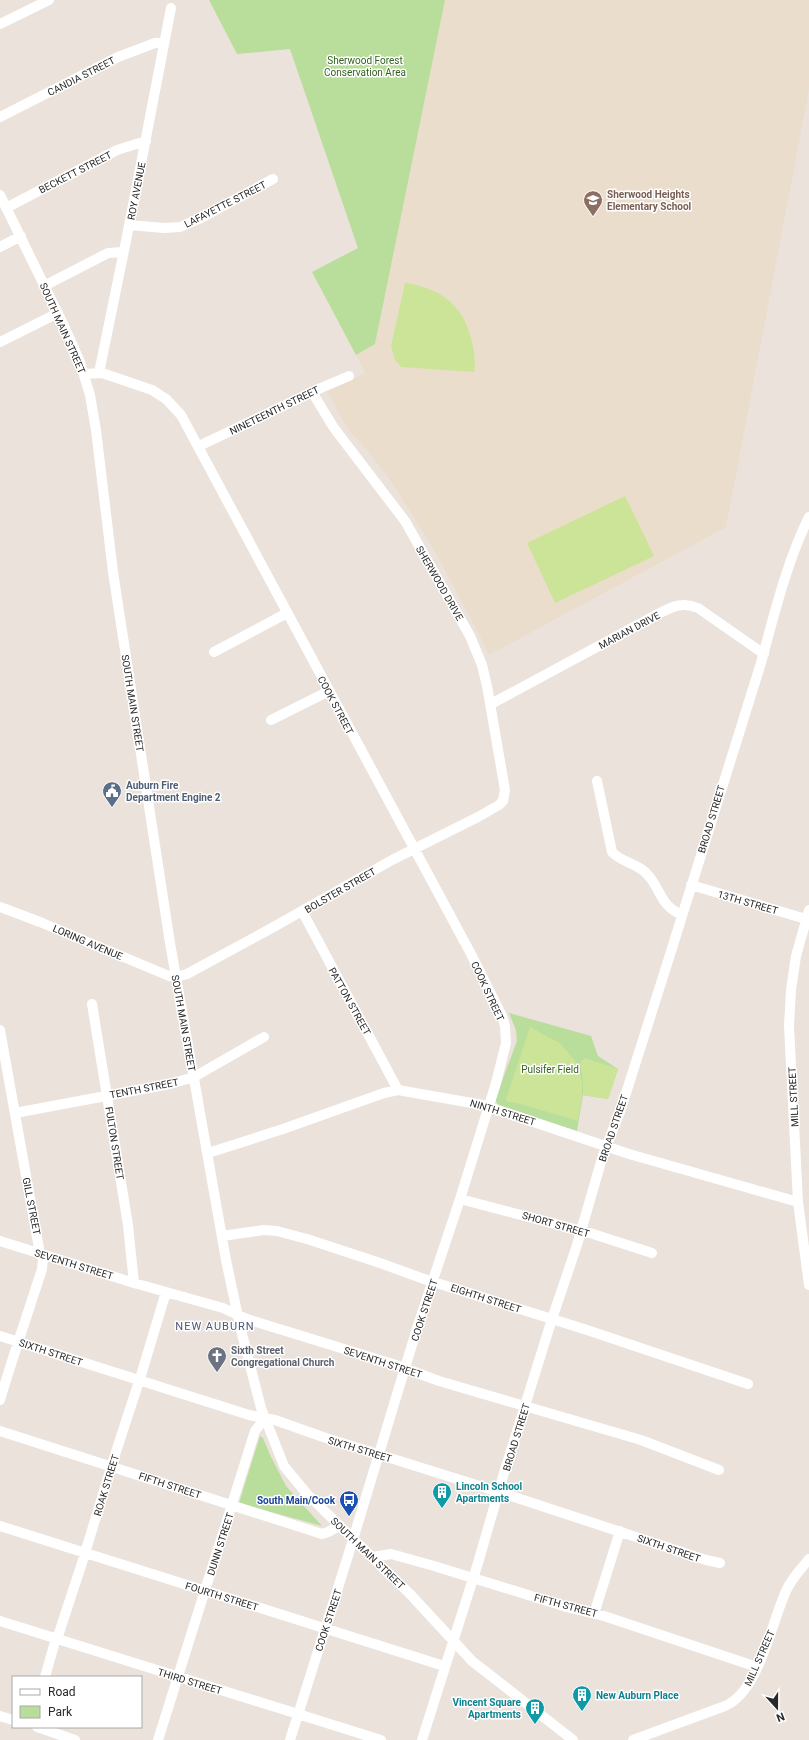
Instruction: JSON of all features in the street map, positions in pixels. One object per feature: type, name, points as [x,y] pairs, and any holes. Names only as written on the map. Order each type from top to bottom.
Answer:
[{"type":"street","points":[[0,24],[49,0]]},
{"type":"street","name":"ROY AVENUE","points":[[99,373],[123,252],[130,225],[171,8]]},
{"type":"street","name":"CANDIA STREET","points":[[0,117],[118,57],[154,43],[164,43]]},
{"type":"street","name":"BECKETT STREET","points":[[6,208],[117,150],[146,141]]},
{"type":"street","name":"LAFAYETTE STREET","points":[[130,225],[164,228],[180,227],[206,215],[273,179]]},
{"type":"street","name":"SOUTH MAIN STREET","points":[[0,196],[58,313],[84,374],[90,395],[96,430],[113,572],[176,977],[222,1236],[255,1389],[264,1418],[276,1449],[288,1472],[306,1494],[410,1594],[472,1661],[573,1740]]},
{"type":"street","points":[[0,247],[20,236]]},
{"type":"street","points":[[44,286],[108,253],[123,252]]},
{"type":"street","points":[[0,342],[58,313]]},
{"type":"street","name":"COOK STREET","points":[[84,374],[99,373],[148,388],[166,399],[181,415],[199,446],[253,552],[488,987],[502,1016],[505,1026],[505,1049],[489,1106],[418,1325],[406,1369],[290,1740]]},
{"type":"street","name":"NINETEENTH STREET","points":[[199,446],[349,376]]},
{"type":"street","name":"SHERWOOD DRIVE","points":[[312,392],[334,428],[405,521],[453,605],[477,651],[488,686],[505,790],[503,801]]},
{"type":"street","name":"BROAD STREET","points":[[422,1740],[552,1319],[581,1232],[606,1146],[620,1109],[682,915],[789,570],[809,517]]},
{"type":"street","name":"MARIAN DRIVE","points":[[491,704],[658,614],[681,604],[691,605],[698,608],[764,654]]},
{"type":"street","points":[[214,652],[287,613]]},
{"type":"street","points":[[271,720],[329,691]]},
{"type":"street","points":[[597,781],[612,852],[616,857],[642,869],[654,884],[666,905],[673,911],[682,915]]},
{"type":"street","name":"BOLSTER STREET","points":[[176,977],[186,974],[225,954],[392,860],[495,808],[503,801]]},
{"type":"street","name":"13TH STREET","points":[[691,885],[808,915]]},
{"type":"street","name":"LORING AVENUE","points":[[0,907],[40,922],[169,976],[176,977]]},
{"type":"street","name":"PATTON STREET","points":[[302,911],[398,1090]]},
{"type":"street","name":"MILL STREET","points":[[808,915],[796,956],[792,980],[789,1026],[798,1202],[809,1285]]},
{"type":"street","name":"FULTON STREET","points":[[92,1004],[128,1225],[134,1282]]},
{"type":"street","name":"GILL STREET","points":[[0,1030],[40,1254],[43,1259],[42,1269],[0,1400]]},
{"type":"street","name":"TENTH STREET","points":[[15,1113],[170,1084],[194,1077],[264,1038]]},
{"type":"street","name":"NINTH STREET","points":[[208,1153],[384,1093],[398,1090],[489,1106],[606,1146],[798,1202]]},
{"type":"street","name":"SHORT STREET","points":[[460,1199],[652,1253]]},
{"type":"street","name":"EIGHTH STREET","points":[[222,1236],[257,1230],[277,1231],[380,1263],[433,1282],[552,1319],[748,1384]]},
{"type":"street","name":"SEVENTH STREET","points":[[0,1241],[223,1308],[439,1381],[641,1440],[719,1470]]},
{"type":"street","name":"ROAK STREET","points":[[45,1676],[56,1638],[71,1600],[111,1466],[140,1380],[166,1292]]},
{"type":"street","name":"SIXTH STREET","points":[[0,1336],[499,1492],[706,1560],[720,1563]]},
{"type":"street","name":"DUNN STREET","points":[[158,1740],[233,1506],[255,1431],[264,1418]]},
{"type":"street","name":"FIFTH STREET","points":[[0,1431],[322,1534],[339,1526]]},
{"type":"street","name":"FOURTH STREET","points":[[0,1526],[444,1666]]},
{"type":"street","points":[[594,1614],[620,1531]]},
{"type":"street","name":"FIFTH STREET","points":[[373,1557],[391,1554],[570,1608],[604,1616],[757,1667]]},
{"type":"street","name":"MILL STREET","points":[[633,1740],[732,1703],[746,1688],[757,1667],[785,1592],[809,1559]]},
{"type":"street","name":"THIRD STREET","points":[[0,1621],[381,1740]]},
{"type":"street","points":[[0,1716],[12,1720]]},
{"type":"street","points":[[39,1728],[75,1740]]},
{"type":"shaded area","name":"Sherwood Heights Elementary School","points":[[445,0],[809,0],[809,89],[726,527],[489,655],[433,548],[392,483],[372,456],[348,429],[327,392],[365,373],[356,355],[375,344]]},
{"type":"green space","name":"Sherwood Forest Conservation Area","points":[[209,0],[445,0],[375,344],[356,355],[312,272],[358,248],[290,49],[237,54]]},
{"type":"green space","points":[[405,283],[417,285],[438,293],[447,299],[462,315],[471,338],[475,363],[474,372],[401,367],[395,360],[391,346]]},
{"type":"green space","points":[[625,496],[654,556],[555,603],[527,543]]},
{"type":"green space","name":"Pulsifer Field","points":[[509,1013],[591,1036],[598,1056],[618,1069],[608,1099],[583,1095],[577,1131],[499,1106],[495,1100],[517,1041],[516,1030]]},
{"type":"green space","points":[[530,1027],[561,1044],[576,1062],[582,1082],[582,1098],[578,1121],[517,1103],[507,1102],[506,1099]]},
{"type":"green space","points":[[585,1058],[618,1069],[608,1099],[583,1095],[583,1081],[580,1063]]},
{"type":"green space","points":[[260,1436],[263,1438],[286,1486],[322,1526],[239,1503]]},
{"type":"place","name":"Sherwood Heights Elementary School","points":[[593,217]]},
{"type":"place","name":"Auburn Fire Department Engine 2","points":[[112,808]]},
{"type":"place","name":"Sixth Street Congregational Church","points":[[217,1373]]},
{"type":"place","name":"Lincoln School Apartments","points":[[442,1509]]},
{"type":"place","name":"South Main/Cook","points":[[349,1517]]},
{"type":"place","name":"New Auburn Place","points":[[582,1712]]},
{"type":"place","name":"Vincent Square Apartments","points":[[535,1725]]},
{"type":"district","name":"NEW AUBURN","points":[[215,1326]]}]
